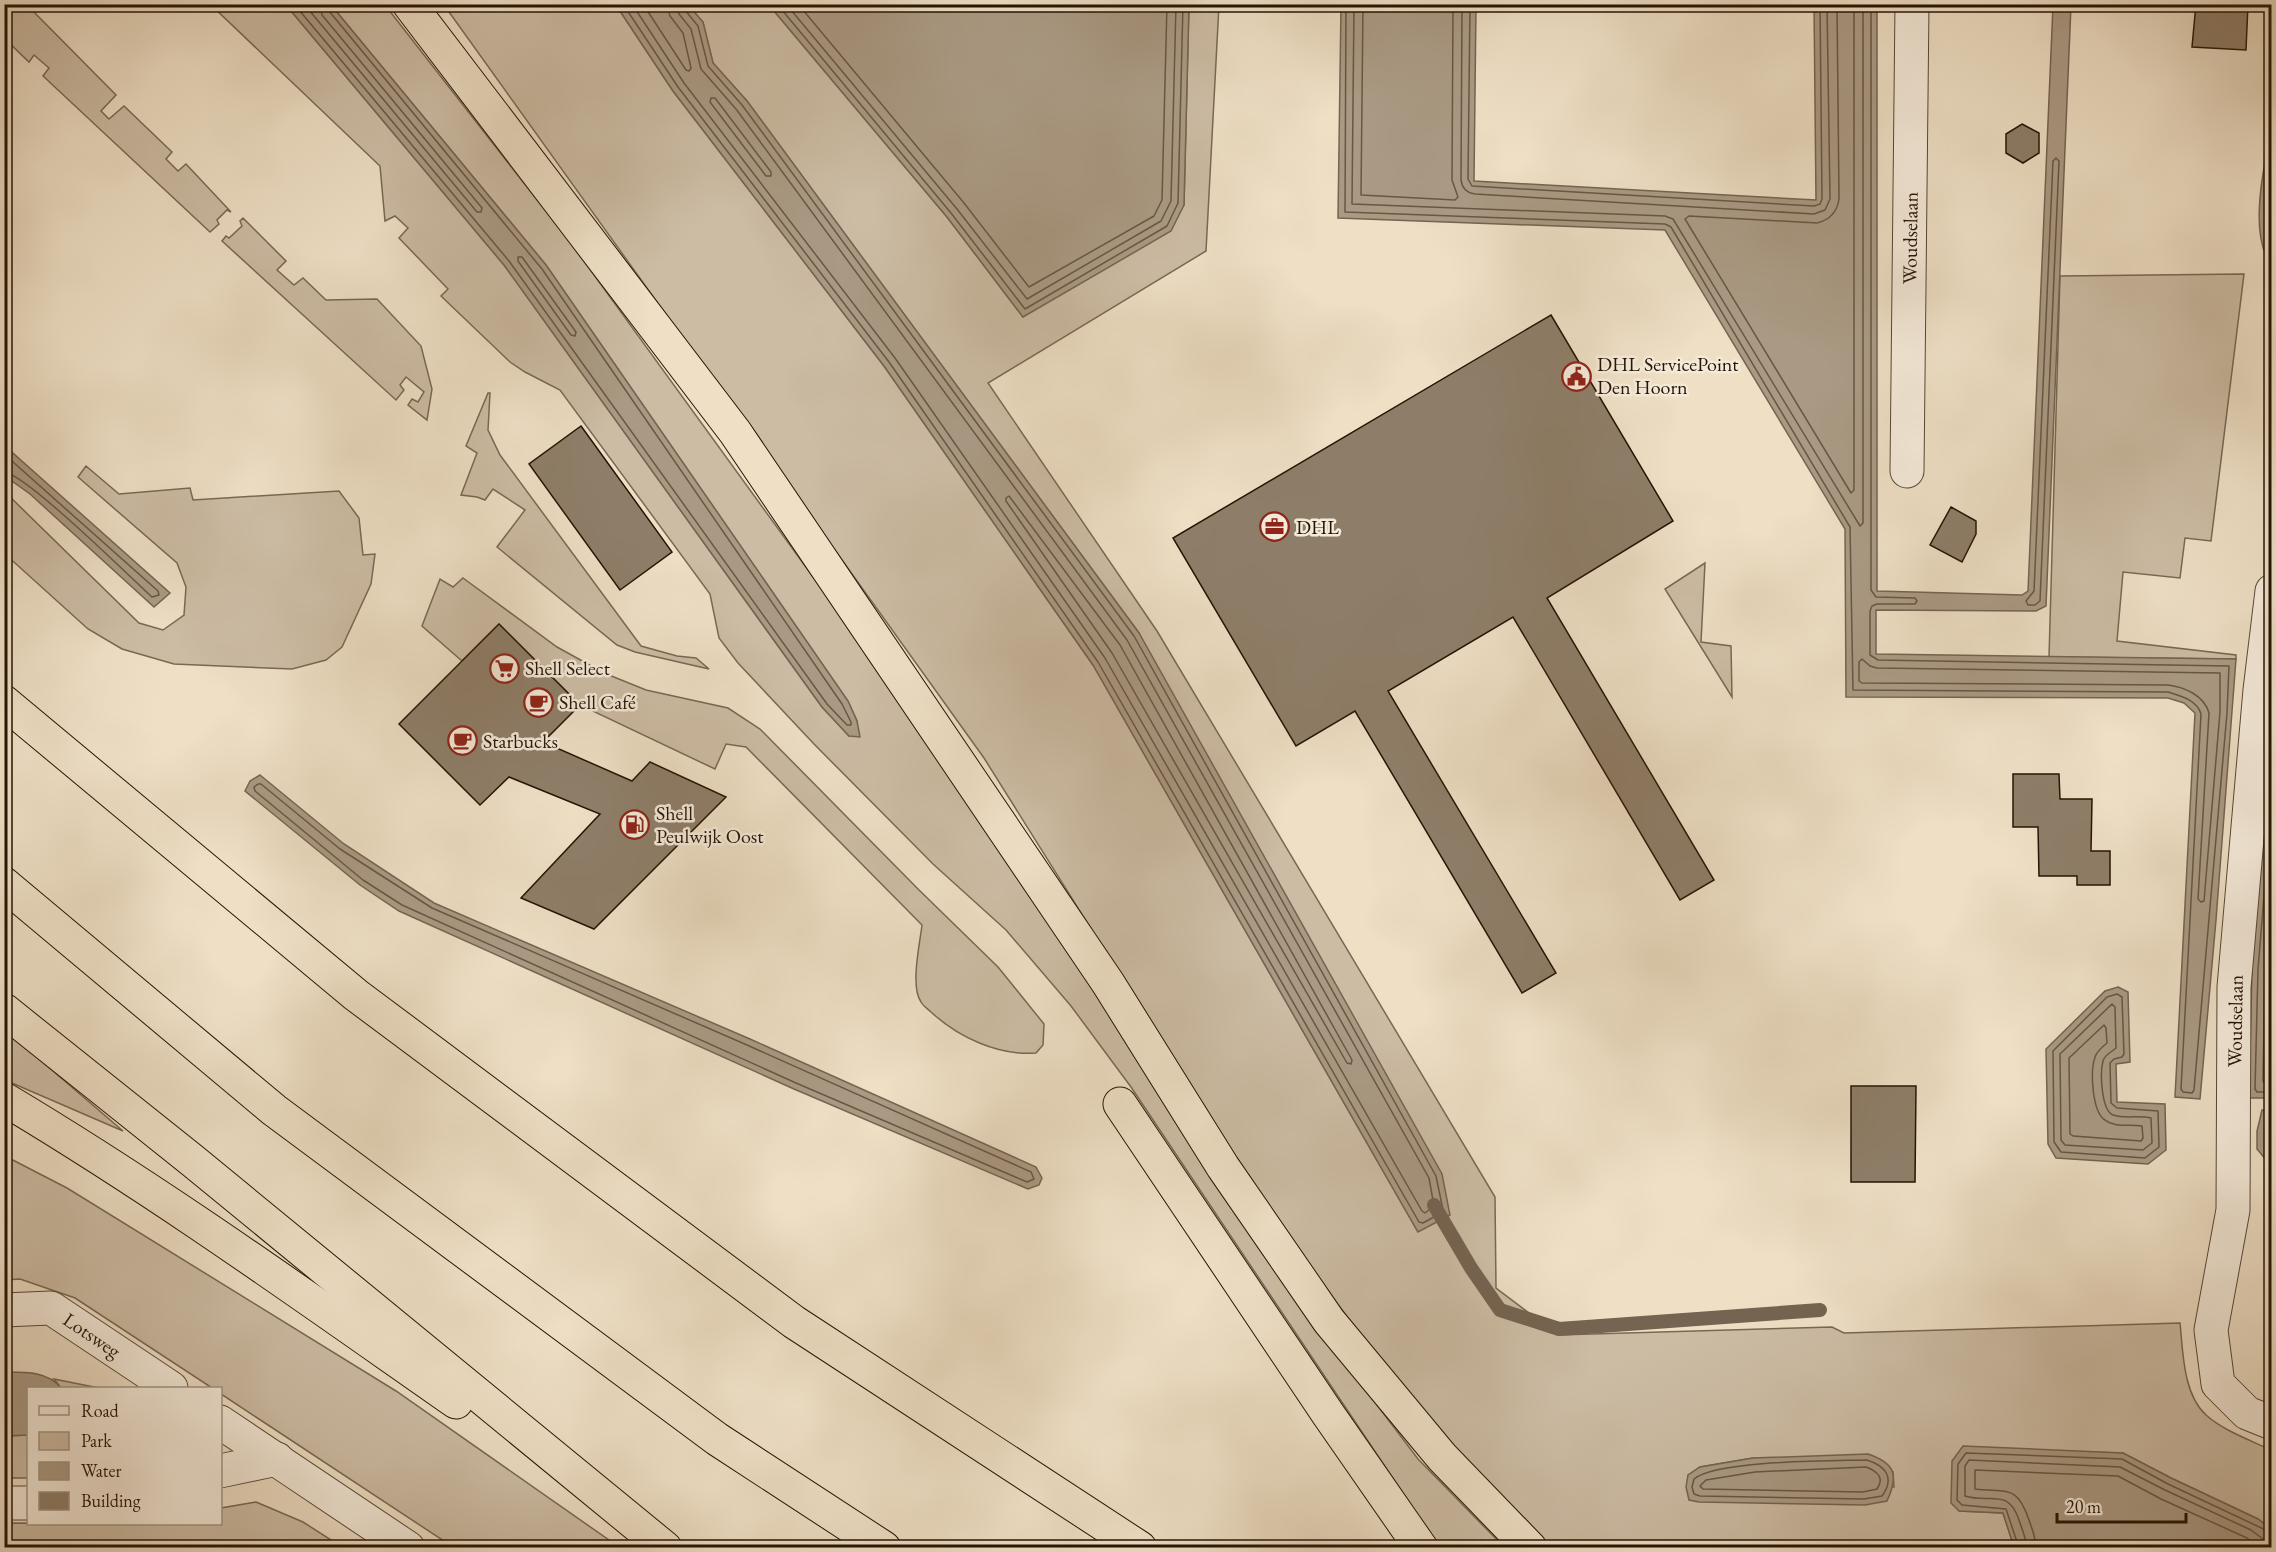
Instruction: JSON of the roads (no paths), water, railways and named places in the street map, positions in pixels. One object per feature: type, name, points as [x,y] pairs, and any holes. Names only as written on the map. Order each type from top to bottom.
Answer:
[{"type":"highway","points":[[410,4],[735,432],[1108,983],[1223,1167],[1329,1321],[1442,1457],[1530,1548]]},
{"type":"highway","points":[[4,702],[356,995],[784,1315],[1140,1548]]},
{"type":"highway","points":[[4,884],[274,1110],[717,1439],[884,1548]]},
{"type":"highway","points":[[4,1010],[193,1161],[665,1548]]},
{"type":"highway","points":[[4,1099],[83,1146],[264,1267],[665,1548]]},
{"type":"highway","points":[[1120,1104],[1421,1548]]},
{"type":"street","name":"Woudselaan","points":[[1907,471],[1912,4]]},
{"type":"street","name":"Woudselaan","points":[[2271,591],[2234,987],[2233,1210],[2211,1330],[2218,1384],[2247,1413],[2271,1423]]},
{"type":"street","name":"Lotsweg","points":[[4,1310],[51,1308],[168,1387]]},
{"type":"street","points":[[222,1423],[408,1548]]},
{"type":"street","points":[[222,1471],[277,1459]]},
{"type":"street","points":[[4,1503],[27,1503]]},
{"type":"water","points":[[286,5],[331,5],[546,265],[848,701],[857,721],[860,737],[849,736],[822,707],[504,265]]},
{"type":"water","points":[[616,5],[688,5],[703,22],[713,63],[747,101],[1139,633],[1442,1174],[1450,1215],[1418,1232],[1093,665],[884,366],[673,91]]},
{"type":"water","points":[[769,5],[1189,5],[1184,205],[1171,231],[1023,317],[947,217]]},
{"type":"water","points":[[1341,5],[1476,5],[1474,181],[1816,200],[1814,5],[1877,5],[1877,591],[2022,595],[2028,591],[2053,5],[2071,5],[2046,606],[2036,611],[1876,610],[1876,654],[2236,659],[2200,1099],[2175,1097],[2195,713],[2184,703],[2168,698],[1846,697],[1845,529],[1665,230],[1338,218]]},
{"type":"water","points":[[2271,135],[2271,264],[2264,251],[2259,219],[2262,183]]},
{"type":"water","points":[[4,446],[170,593],[154,607],[30,494],[5,476]]},
{"type":"water","points":[[2271,726],[2271,1098],[2249,1098],[2252,968]]},
{"type":"water","points":[[260,775],[344,844],[434,903],[750,1039],[1036,1167],[1042,1178],[1039,1185],[1028,1189],[794,1089],[399,911],[360,885],[245,791],[250,781]]},
{"type":"water","points":[[2118,987],[2128,992],[2130,1062],[2116,1064],[2117,1102],[2165,1104],[2166,1150],[2148,1164],[2056,1158],[2048,1144],[2046,1049],[2105,991]]},
{"type":"water","points":[[2262,1110],[2271,1110],[2271,1166],[2257,1149],[2257,1131]]},
{"type":"water","points":[[5,1372],[43,1375],[56,1382],[60,1387],[27,1387],[27,1435],[5,1436]]},
{"type":"water","points":[[1963,1446],[2123,1453],[2258,1519],[2271,1529],[2271,1547],[2014,1547],[2003,1513],[1959,1511],[1951,1503],[1952,1461]]},
{"type":"water","points":[[1868,1454],[1884,1461],[1892,1471],[1893,1484],[1887,1501],[1865,1505],[1699,1502],[1689,1500],[1686,1487],[1688,1475],[1700,1467],[1753,1458]]},
{"type":"waterway","points":[[1434,1205],[1471,1268],[1500,1310],[1559,1329],[1820,1310]]},
{"type":"place","name":"DHL ServicePoint Den Hoorn","points":[[1576,376]]},
{"type":"place","name":"DHL","points":[[1275,527]]},
{"type":"place","name":"Shell Select","points":[[504,668]]},
{"type":"place","name":"Shell Café","points":[[538,702]]},
{"type":"place","name":"Starbucks","points":[[462,741]]},
{"type":"place","name":"Shell Peulwijk Oost","points":[[635,824]]}]
